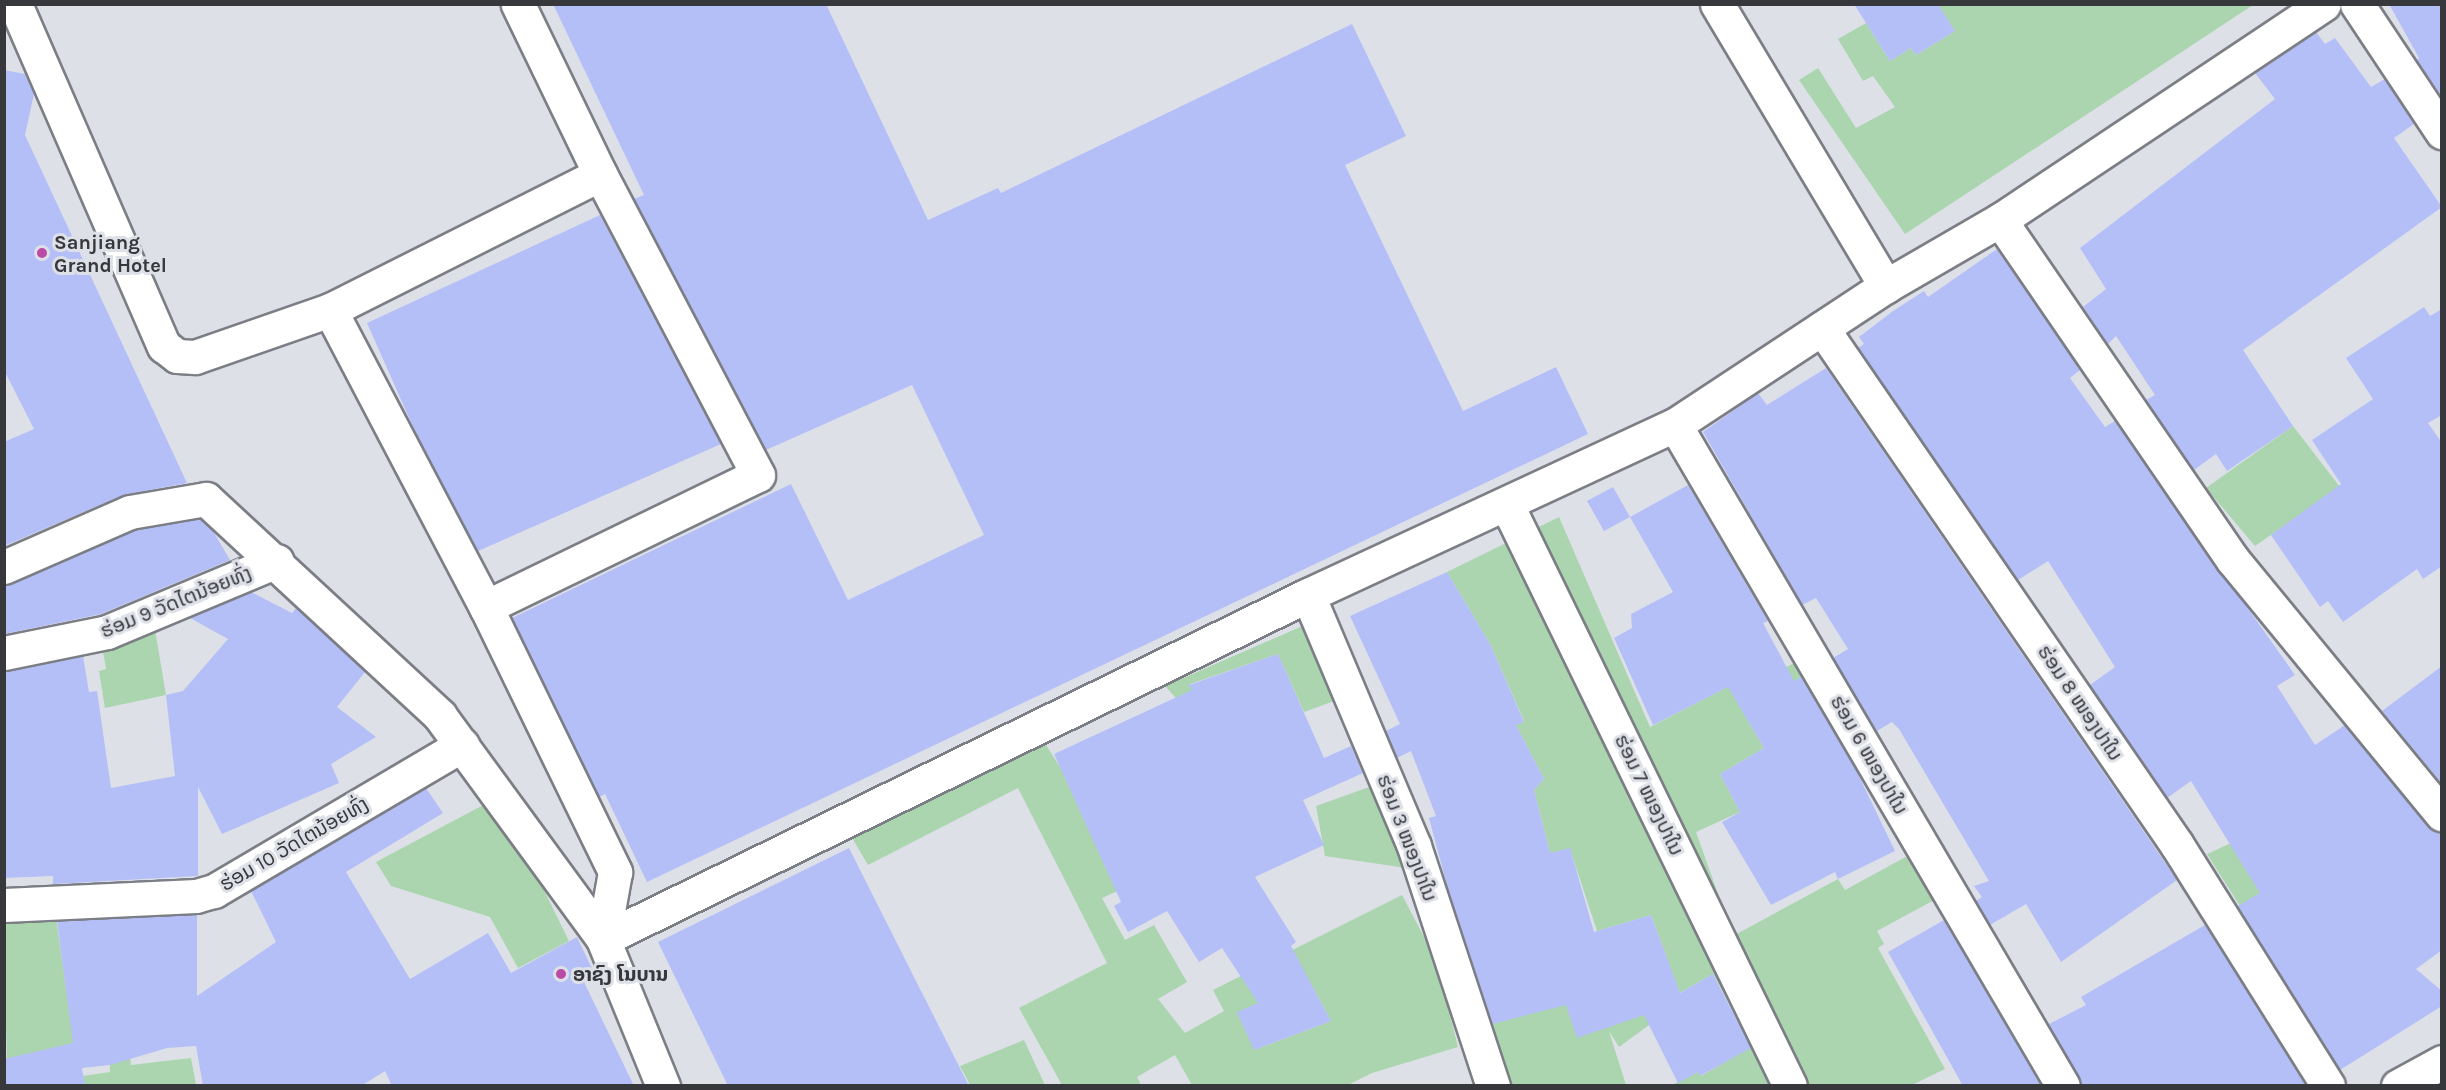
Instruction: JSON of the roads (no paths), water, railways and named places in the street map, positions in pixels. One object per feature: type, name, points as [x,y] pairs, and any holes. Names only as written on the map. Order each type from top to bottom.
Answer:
[{"type":"main road","points":[[15,4],[18,45],[164,346],[177,356],[195,357],[330,310],[600,174]]},
{"type":"main road","points":[[486,607],[758,475],[600,174],[518,4]]},
{"type":"main road","points":[[1717,4],[1886,286]]},
{"type":"main road","points":[[603,939],[1308,596],[1675,425],[1886,286],[2000,220],[2324,4]]},
{"type":"main road","points":[[2357,4],[2442,132]]},
{"type":"main road","points":[[2000,220],[2233,560],[2442,814]]},
{"type":"main road","points":[[330,310],[486,607],[615,872],[603,939]]},
{"type":"main road","name":"ຮ່ອມ 8 ໜອງປາໃນ","points":[[1822,328],[2177,845],[2328,1086]]},
{"type":"main road","name":"ຮ່ອມ 6 ໜອງປາໃນ","points":[[1675,425],[2063,1086]]},
{"type":"main road","points":[[4,567],[130,512],[206,499],[277,561],[440,716],[462,744],[603,939],[663,1086]]},
{"type":"main road","name":"ຮ່ອມ 7 ໜອງປາໃນ","points":[[1507,505],[1790,1086]]},
{"type":"main road","name":"ຮ່ອມ 9 ວັດໄຕນ້ອຍທົ່ງ","points":[[4,652],[107,632],[277,561]]},
{"type":"main road","name":"ຮ່ອມ 3 ໜອງປາໃນ","points":[[1308,596],[1414,846],[1493,1086]]},
{"type":"main road","name":"ຮ່ອມ 10 ວັດໄຕນ້ອຍທົ່ງ","points":[[4,905],[196,896],[214,891],[462,744]]},
{"type":"main road","points":[[2398,1086],[2442,1062]]},
{"type":"place","name":"Sanjiang Grand Hotel","points":[[42,253]]},
{"type":"place","name":"ອາຊົງ ໂນບານ","points":[[561,974]]}]
